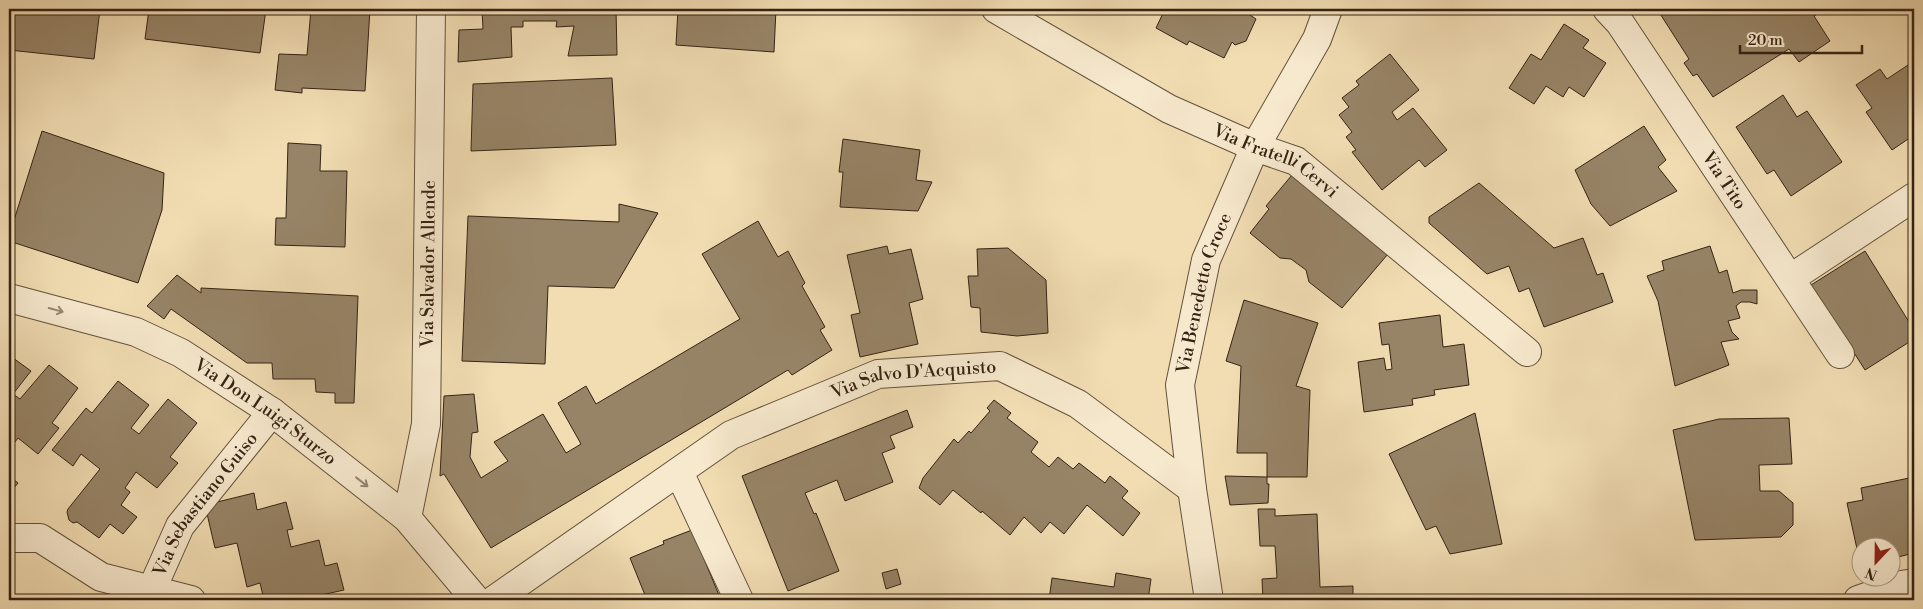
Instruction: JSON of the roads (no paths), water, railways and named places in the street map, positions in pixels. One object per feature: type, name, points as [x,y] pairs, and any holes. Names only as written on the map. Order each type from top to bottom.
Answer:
[{"type":"street","name":"Via Salvador Allende","points":[[407,518],[426,424],[431,9]]},
{"type":"street","name":"Via Fratelli Cervi","points":[[996,9],[1169,109],[1256,148],[1296,161],[1527,352]]},
{"type":"street","name":"Via Benedetto Croce","points":[[1209,600],[1192,489],[1180,385],[1206,260],[1256,148],[1317,39],[1328,9]]},
{"type":"street","name":"Via Tito","points":[[1607,9],[1620,23],[1840,354]]},
{"type":"street","points":[[1791,278],[1914,198]]},
{"type":"street","name":"Via Don Luigi Sturzo","points":[[9,298],[136,332],[181,352],[272,412],[407,518],[476,600]]},
{"type":"street","name":"Via Salvo D'Acquisto","points":[[494,600],[731,436],[878,374],[1000,366],[1078,404],[1192,489]]},
{"type":"street","name":"Via Sebastiano Guiso","points":[[151,595],[180,526],[272,412]]},
{"type":"street","points":[[679,472],[739,600]]},
{"type":"street","points":[[9,538],[40,538],[101,577],[151,595],[192,600]]},
{"type":"street","points":[[1858,600],[1901,585],[1914,583]]}]
